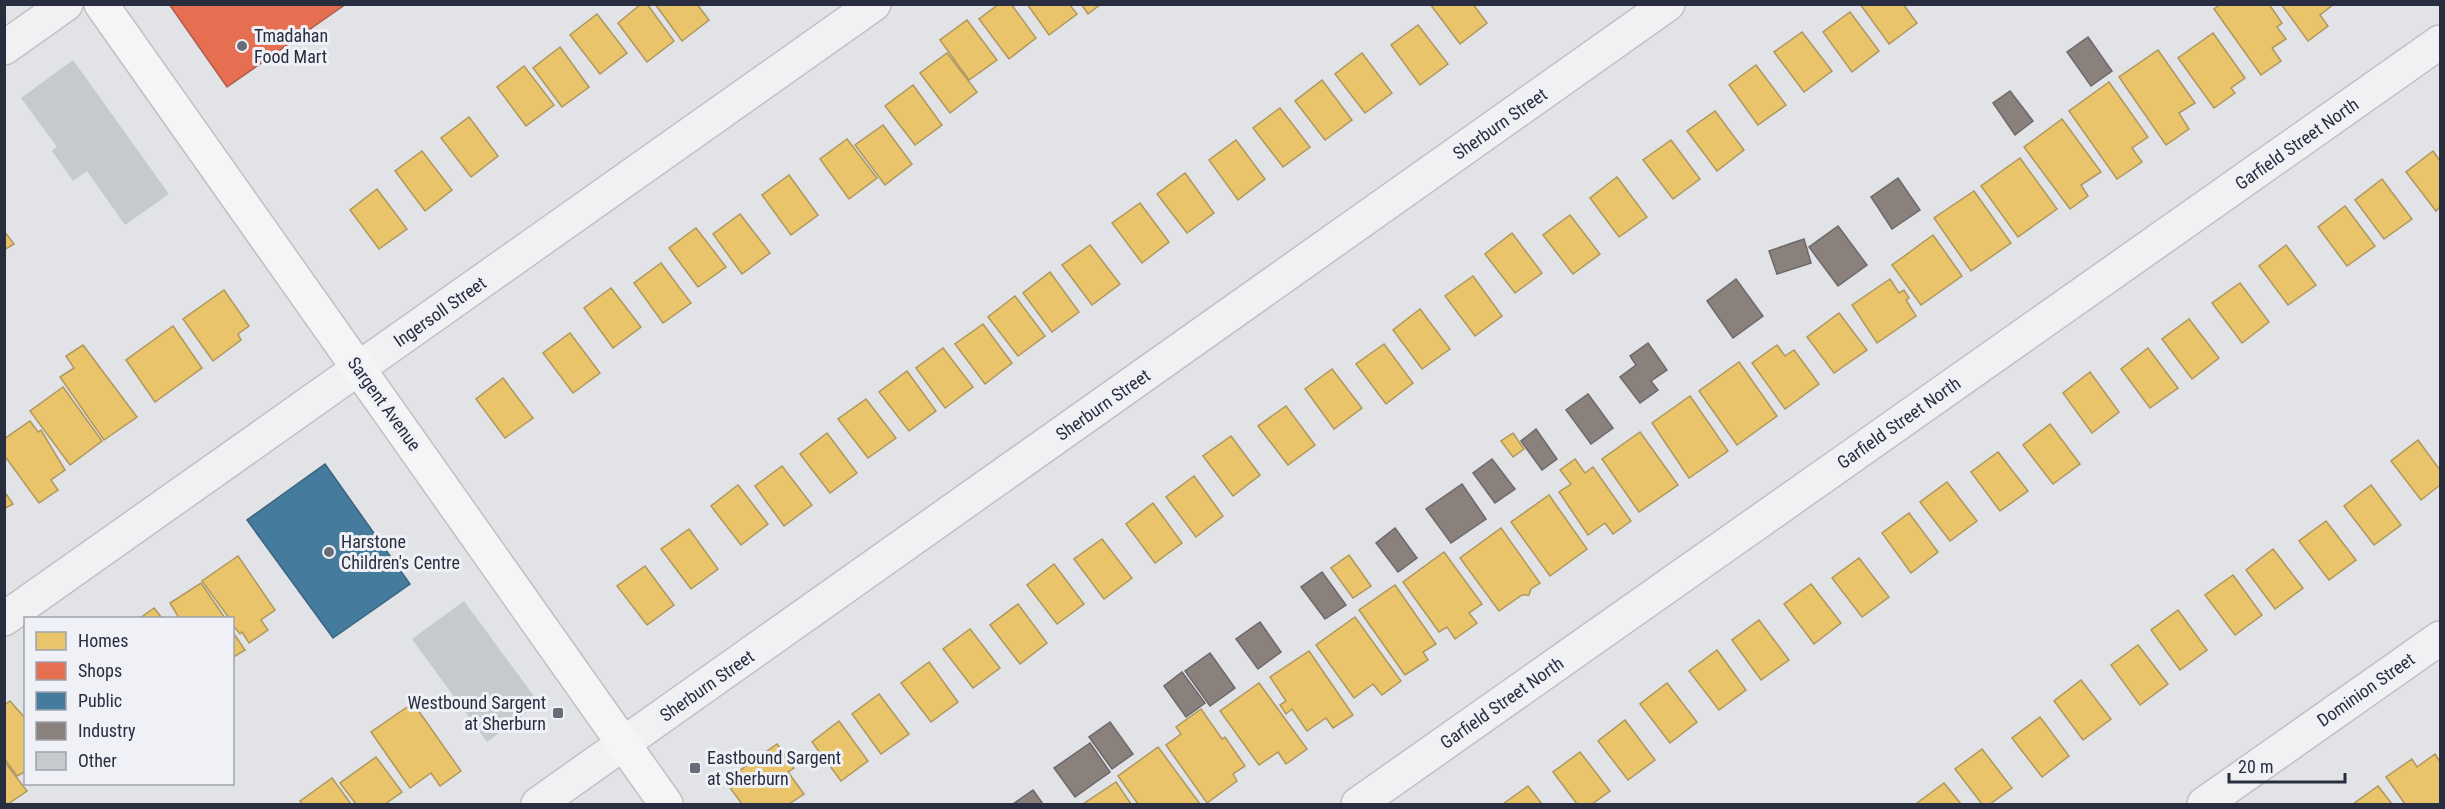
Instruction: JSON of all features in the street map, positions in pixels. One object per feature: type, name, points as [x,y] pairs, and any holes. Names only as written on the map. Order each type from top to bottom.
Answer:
[{"type":"main road","name":"Sargent Avenue","points":[[101,4],[223,180],[666,804]]},
{"type":"street","points":[[4,48],[66,4]]},
{"type":"street","name":"Ingersoll Street","points":[[4,619],[874,4]]},
{"type":"street","name":"Sherburn Street","points":[[538,804],[1668,4]]},
{"type":"street","name":"Garfield Street North","points":[[1358,804],[2440,42]]},
{"type":"street","name":"Dominion Street","points":[[2204,804],[2440,638]]},
{"type":"building: Homes","points":[[641,4],[647,4],[674,41],[647,62],[618,23]]},
{"type":"building: Homes","points":[[655,4],[697,4],[709,20],[682,41]]},
{"type":"building: Homes","points":[[999,4],[1011,4],[1036,38],[1009,59],[979,19]]},
{"type":"building: Homes","points":[[1027,4],[1069,4],[1077,14],[1049,35]]},
{"type":"building: Homes","points":[[1081,4],[1101,4],[1088,14]]},
{"type":"building: Homes","points":[[1430,4],[1473,4],[1487,23],[1460,44]]},
{"type":"building: Homes","points":[[1860,4],[1903,4],[1917,23],[1889,44]]},
{"type":"building: Homes","points":[[2221,4],[2269,4],[2282,23],[2277,27],[2286,39],[2272,48],[2281,61],[2261,75],[2214,9]]},
{"type":"building: Homes","points":[[2281,4],[2334,4],[2320,15],[2328,26],[2308,41]]},
{"type":"building: Homes","points":[[1850,12],[1879,51],[1852,72],[1823,32]]},
{"type":"building: Homes","points":[[597,14],[627,53],[600,74],[570,35]]},
{"type":"building: Homes","points":[[967,20],[997,60],[969,80],[940,40]]},
{"type":"building: Homes","points":[[1418,25],[1448,64],[1420,85],[1391,45]]},
{"type":"building: Homes","points":[[1802,32],[1832,71],[1804,92],[1774,52]]},
{"type":"building: Homes","points":[[2213,33],[2245,78],[2231,88],[2235,93],[2214,108],[2178,58]]},
{"type":"building: Homes","points":[[560,47],[589,87],[562,107],[533,68]]},
{"type":"building: Homes","points":[[2158,50],[2195,103],[2179,113],[2189,129],[2166,145],[2119,77]]},
{"type":"building: Homes","points":[[947,53],[977,92],[950,113],[920,73]]},
{"type":"building: Homes","points":[[1362,53],[1392,93],[1365,113],[1335,74]]},
{"type":"building: Homes","points":[[1756,65],[1786,105],[1758,125],[1729,85]]},
{"type":"building: Homes","points":[[524,66],[554,105],[526,126],[497,87]]},
{"type":"building: Homes","points":[[1322,80],[1352,120],[1325,140],[1295,101]]},
{"type":"building: Homes","points":[[2109,82],[2148,137],[2132,148],[2142,162],[2117,179],[2069,111]]},
{"type":"building: Homes","points":[[913,85],[942,125],[915,145],[885,106]]},
{"type":"building: Homes","points":[[1280,108],[1310,147],[1283,167],[1253,128]]},
{"type":"building: Homes","points":[[1715,111],[1744,150],[1717,171],[1687,131]]},
{"type":"building: Homes","points":[[469,117],[498,156],[471,177],[441,138]]},
{"type":"building: Homes","points":[[2062,119],[2101,172],[2081,185],[2088,196],[2070,209],[2024,147]]},
{"type":"building: Homes","points":[[883,125],[912,164],[885,185],[855,145]]},
{"type":"building: Homes","points":[[847,139],[877,178],[849,199],[820,159]]},
{"type":"building: Homes","points":[[1236,140],[1265,179],[1238,200],[1209,160]]},
{"type":"building: Homes","points":[[1671,140],[1700,179],[1673,199],[1643,160]]},
{"type":"building: Homes","points":[[422,151],[452,190],[425,211],[395,171]]},
{"type":"building: Homes","points":[[2433,151],[2440,161],[2440,207],[2436,211],[2406,172]]},
{"type":"building: Homes","points":[[2020,158],[2057,209],[2018,237],[1981,186]]},
{"type":"building: Homes","points":[[1185,173],[1214,213],[1187,233],[1157,194]]},
{"type":"building: Homes","points":[[789,175],[818,215],[791,235],[762,195]]},
{"type":"building: Homes","points":[[1617,177],[1647,217],[1619,237],[1590,198]]},
{"type":"building: Homes","points":[[2382,179],[2412,219],[2384,239],[2355,200]]},
{"type":"building: Homes","points":[[377,189],[407,229],[379,249],[350,210]]},
{"type":"building: Homes","points":[[1974,191],[2011,243],[1971,271],[1934,218]]},
{"type":"building: Homes","points":[[1140,203],[1169,242],[1142,263],[1112,223]]},
{"type":"building: Homes","points":[[2345,206],[2375,246],[2347,266],[2318,227]]},
{"type":"building: Homes","points":[[740,214],[770,253],[742,274],[713,234]]},
{"type":"building: Homes","points":[[1570,215],[1600,254],[1573,274],[1543,235]]},
{"type":"building: Homes","points":[[696,228],[726,267],[698,287],[669,248]]},
{"type":"building: Homes","points":[[4,231],[14,244],[4,250]]},
{"type":"building: Homes","points":[[1512,233],[1542,273],[1515,293],[1485,254]]},
{"type":"building: Homes","points":[[1933,235],[1962,276],[1921,305],[1892,265]]},
{"type":"building: Homes","points":[[1090,245],[1120,284],[1092,305],[1062,265]]},
{"type":"building: Homes","points":[[2286,245],[2316,285],[2288,305],[2259,266]]},
{"type":"building: Homes","points":[[661,263],[691,303],[663,323],[634,283]]},
{"type":"building: Homes","points":[[1050,272],[1079,312],[1052,332],[1023,293]]},
{"type":"building: Homes","points":[[1473,276],[1502,316],[1475,336],[1445,296]]},
{"type":"building: Homes","points":[[1890,279],[1899,293],[1904,290],[1909,298],[1906,300],[1916,316],[1877,343],[1852,305]]},
{"type":"building: Homes","points":[[2240,283],[2269,322],[2242,343],[2212,303]]},
{"type":"building: Homes","points":[[611,288],[641,327],[613,348],[584,308]]},
{"type":"building: Homes","points":[[224,290],[249,326],[238,334],[241,340],[213,361],[183,319]]},
{"type":"building: Homes","points":[[1015,296],[1045,336],[1018,356],[988,317]]},
{"type":"building: Homes","points":[[1420,309],[1450,349],[1422,369],[1393,330]]},
{"type":"building: Homes","points":[[1839,313],[1867,350],[1834,373],[1807,337]]},
{"type":"building: Homes","points":[[2189,319],[2219,358],[2192,379],[2162,339]]},
{"type":"building: Homes","points":[[983,324],[1012,363],[985,384],[955,344]]},
{"type":"building: Homes","points":[[173,326],[202,368],[155,402],[126,360]]},
{"type":"building: Homes","points":[[570,333],[600,373],[573,393],[543,353]]},
{"type":"building: Homes","points":[[1384,344],[1413,383],[1386,404],[1356,364]]},
{"type":"building: Homes","points":[[83,345],[137,417],[104,440],[60,377],[74,368],[66,356]]},
{"type":"building: Homes","points":[[1777,345],[1785,356],[1794,350],[1819,384],[1785,409],[1752,363]]},
{"type":"building: Homes","points":[[943,348],[973,387],[945,408],[916,368]]},
{"type":"building: Homes","points":[[2148,348],[2178,388],[2150,408],[2121,369]]},
{"type":"building: Homes","points":[[1739,362],[1777,416],[1737,445],[1699,391]]},
{"type":"building: Homes","points":[[1332,369],[1362,408],[1334,429],[1305,389]]},
{"type":"building: Homes","points":[[907,371],[936,411],[909,431],[879,392]]},
{"type":"building: Homes","points":[[2090,372],[2119,412],[2092,433],[2063,393]]},
{"type":"building: Homes","points":[[503,378],[533,418],[505,438],[476,399]]},
{"type":"building: Homes","points":[[63,387],[102,441],[70,465],[30,411]]},
{"type":"building: Homes","points":[[1690,396],[1728,451],[1689,478],[1652,423]]},
{"type":"building: Homes","points":[[866,399],[896,438],[868,458],[838,419]]},
{"type":"building: Homes","points":[[1286,406],[1315,445],[1288,465],[1258,426]]},
{"type":"building: Homes","points":[[30,421],[38,432],[41,430],[65,470],[51,480],[58,490],[39,503],[4,455],[4,439]]},
{"type":"building: Homes","points":[[2050,424],[2080,464],[2053,484],[2023,445]]},
{"type":"building: Homes","points":[[1640,432],[1678,485],[1639,512],[1602,459]]},
{"type":"building: Homes","points":[[827,433],[857,473],[830,493],[800,454]]},
{"type":"building: Homes","points":[[1513,433],[1524,449],[1513,457],[1501,441]]},
{"type":"building: Homes","points":[[1231,436],[1260,475],[1233,496],[1203,456]]},
{"type":"building: Homes","points":[[2418,440],[2440,470],[2440,485],[2421,500],[2391,461]]},
{"type":"building: Homes","points":[[1998,452],[2028,491],[2000,511],[1971,472]]},
{"type":"building: Homes","points":[[1575,459],[1585,473],[1593,467],[1631,521],[1613,534],[1605,523],[1588,535],[1559,492],[1571,484],[1560,470]]},
{"type":"building: Homes","points":[[782,466],[812,505],[784,526],[755,486]]},
{"type":"building: Homes","points":[[1194,476],[1223,516],[1196,537],[1166,497]]},
{"type":"building: Homes","points":[[1947,482],[1977,521],[1950,541],[1920,502]]},
{"type":"building: Homes","points":[[738,485],[768,524],[741,545],[711,506]]},
{"type":"building: Homes","points":[[2371,485],[2401,525],[2374,545],[2344,506]]},
{"type":"building: Homes","points":[[4,491],[13,504],[4,509]]},
{"type":"building: Homes","points":[[1549,495],[1587,549],[1550,576],[1511,522]]},
{"type":"building: Homes","points":[[1153,503],[1182,543],[1155,563],[1126,524]]},
{"type":"building: Homes","points":[[1909,513],[1938,552],[1911,573],[1882,533]]},
{"type":"building: Homes","points":[[2326,521],[2356,560],[2329,580],[2299,541]]},
{"type":"building: Homes","points":[[1501,528],[1540,583],[1531,589],[1529,595],[1522,595],[1499,611],[1460,558]]},
{"type":"building: Homes","points":[[689,529],[718,569],[691,589],[661,549]]},
{"type":"building: Homes","points":[[1102,539],[1132,578],[1104,599],[1074,559]]},
{"type":"building: Homes","points":[[2273,549],[2303,588],[2275,609],[2246,570]]},
{"type":"building: Homes","points":[[1444,552],[1482,604],[1469,613],[1477,623],[1455,639],[1447,627],[1439,632],[1403,582]]},
{"type":"building: Homes","points":[[1349,555],[1371,586],[1353,598],[1331,568]]},
{"type":"building: Homes","points":[[238,556],[275,610],[261,620],[268,630],[249,643],[242,632],[240,634],[234,626],[234,617],[228,617],[202,581]]},
{"type":"building: Homes","points":[[1859,558],[1889,597],[1862,617],[1832,578]]},
{"type":"building: Homes","points":[[1054,564],[1084,604],[1057,624],[1027,585]]},
{"type":"building: Homes","points":[[645,566],[674,605],[647,625],[617,586]]},
{"type":"building: Homes","points":[[2233,575],[2262,615],[2235,635],[2205,595]]},
{"type":"building: Homes","points":[[201,583],[224,617],[178,617],[170,603]]},
{"type":"building: Homes","points":[[1811,584],[1841,623],[1814,644],[1784,604]]},
{"type":"building: Homes","points":[[1395,585],[1436,644],[1423,652],[1428,660],[1405,675],[1359,610]]},
{"type":"building: Homes","points":[[1018,604],[1047,643],[1020,664],[990,625]]},
{"type":"building: Homes","points":[[154,608],[161,617],[141,617]]},
{"type":"building: Homes","points":[[2178,610],[2207,650],[2180,670],[2151,630]]},
{"type":"building: Homes","points":[[1355,617],[1401,681],[1382,695],[1373,684],[1354,698],[1316,645]]},
{"type":"building: Homes","points":[[1759,620],[1789,660],[1761,680],[1732,640]]},
{"type":"building: Homes","points":[[970,629],[1000,668],[973,688],[943,649]]},
{"type":"building: Homes","points":[[234,634],[245,650],[234,657]]},
{"type":"building: Homes","points":[[2138,645],[2168,684],[2140,705],[2111,665]]},
{"type":"building: Homes","points":[[1717,650],[1746,690],[1719,710],[1689,671]]},
{"type":"building: Homes","points":[[1309,651],[1353,715],[1333,728],[1326,718],[1307,731],[1292,709],[1286,714],[1280,705],[1286,701],[1270,677]]},
{"type":"building: Homes","points":[[929,662],[958,702],[931,722],[901,683]]},
{"type":"building: Homes","points":[[2081,680],[2111,719],[2083,740],[2054,701]]},
{"type":"building: Homes","points":[[1259,683],[1307,749],[1286,764],[1278,752],[1259,765],[1220,711]]},
{"type":"building: Homes","points":[[1667,683],[1697,722],[1670,743],[1640,704]]},
{"type":"building: Homes","points":[[879,694],[909,734],[881,754],[852,714]]},
{"type":"building: Homes","points":[[10,701],[24,717],[24,772],[17,776],[4,758],[4,705]]},
{"type":"building: Homes","points":[[413,703],[461,771],[440,786],[431,773],[410,788],[371,732]]},
{"type":"building: Homes","points":[[1201,709],[1222,739],[1225,737],[1245,766],[1233,774],[1237,781],[1207,803],[1166,745],[1181,734],[1176,727]]},
{"type":"building: Homes","points":[[2040,717],[2069,756],[2042,777],[2012,738]]},
{"type":"building: Homes","points":[[1625,720],[1655,760],[1628,780],[1598,741]]},
{"type":"building: Homes","points":[[839,721],[868,761],[841,781],[812,742]]},
{"type":"building: Homes","points":[[777,744],[794,768],[788,772],[804,794],[789,804],[742,804],[725,781]]},
{"type":"building: Homes","points":[[1158,747],[1200,804],[1138,804],[1118,776]]},
{"type":"building: Homes","points":[[1982,749],[2012,788],[1990,804],[1982,804],[1955,769]]},
{"type":"building: Homes","points":[[1580,752],[1610,791],[1592,804],[1577,804],[1553,772]]},
{"type":"building: Homes","points":[[2435,754],[2440,762],[2440,804],[2405,804],[2386,777],[2412,759],[2417,767]]},
{"type":"building: Homes","points":[[376,757],[402,792],[385,804],[356,804],[340,783]]},
{"type":"building: Homes","points":[[4,761],[27,791],[8,804],[4,804]]},
{"type":"building: Homes","points":[[332,778],[351,804],[303,804],[300,801]]},
{"type":"building: Homes","points":[[1116,782],[1131,804],[1083,804]]},
{"type":"building: Homes","points":[[1944,783],[1961,804],[1917,803]]},
{"type":"building: Homes","points":[[1528,786],[1542,804],[1503,804]]},
{"type":"building: Homes","points":[[2378,786],[2392,804],[2353,804]]},
{"type":"building: Shops","name":"Tmadahan Food Mart","points":[[169,4],[346,4],[227,87]]},
{"type":"building: Public","name":"Harstone Children's Centre","points":[[325,464],[410,584],[333,638],[247,520]]},
{"type":"building: Industry","points":[[2088,37],[2112,71],[2091,86],[2067,52]]},
{"type":"building: Industry","points":[[2010,91],[2033,121],[2015,135],[1993,103]]},
{"type":"building: Industry","points":[[1898,178],[1920,210],[1892,229],[1871,197]]},
{"type":"building: Industry","points":[[1838,226],[1867,265],[1838,286],[1809,247]]},
{"type":"building: Industry","points":[[1804,239],[1811,263],[1777,274],[1769,251]]},
{"type":"building: Industry","points":[[1736,279],[1763,316],[1733,338],[1707,301]]},
{"type":"building: Industry","points":[[1648,343],[1667,370],[1651,381],[1658,390],[1640,403],[1620,377],[1636,365],[1630,356]]},
{"type":"building: Industry","points":[[1588,394],[1613,428],[1591,444],[1566,410]]},
{"type":"building: Industry","points":[[1536,429],[1557,459],[1542,470],[1521,441]]},
{"type":"building: Industry","points":[[1492,459],[1515,489],[1495,503],[1473,473]]},
{"type":"building: Industry","points":[[1462,484],[1486,519],[1451,543],[1426,509]]},
{"type":"building: Industry","points":[[1395,528],[1417,558],[1398,572],[1376,543]]},
{"type":"building: Industry","points":[[1322,572],[1346,605],[1325,619],[1301,587]]},
{"type":"building: Industry","points":[[1260,622],[1281,652],[1258,669],[1236,639]]},
{"type":"building: Industry","points":[[1210,653],[1235,688],[1210,706],[1185,671]]},
{"type":"building: Industry","points":[[1182,672],[1205,703],[1186,717],[1164,686]]},
{"type":"building: Industry","points":[[1110,722],[1133,754],[1112,769],[1089,737]]},
{"type":"building: Industry","points":[[1090,743],[1110,772],[1075,797],[1054,768]]},
{"type":"building: Industry","points":[[1033,790],[1043,804],[1013,804]]},
{"type":"building: Other","points":[[73,60],[169,194],[125,225],[87,171],[73,181],[52,151],[57,147],[21,98]]},
{"type":"building: Other","points":[[464,601],[539,703],[487,742],[412,639]]},
{"type":"place","name":"Tmadahan Food Mart","points":[[242,46]]},
{"type":"place","name":"Harstone Children's Centre","points":[[329,552]]},
{"type":"place","name":"Westbound Sargent at Sherburn","points":[[558,713]]},
{"type":"place","name":"Eastbound Sargent at Sherburn","points":[[695,768]]}]
